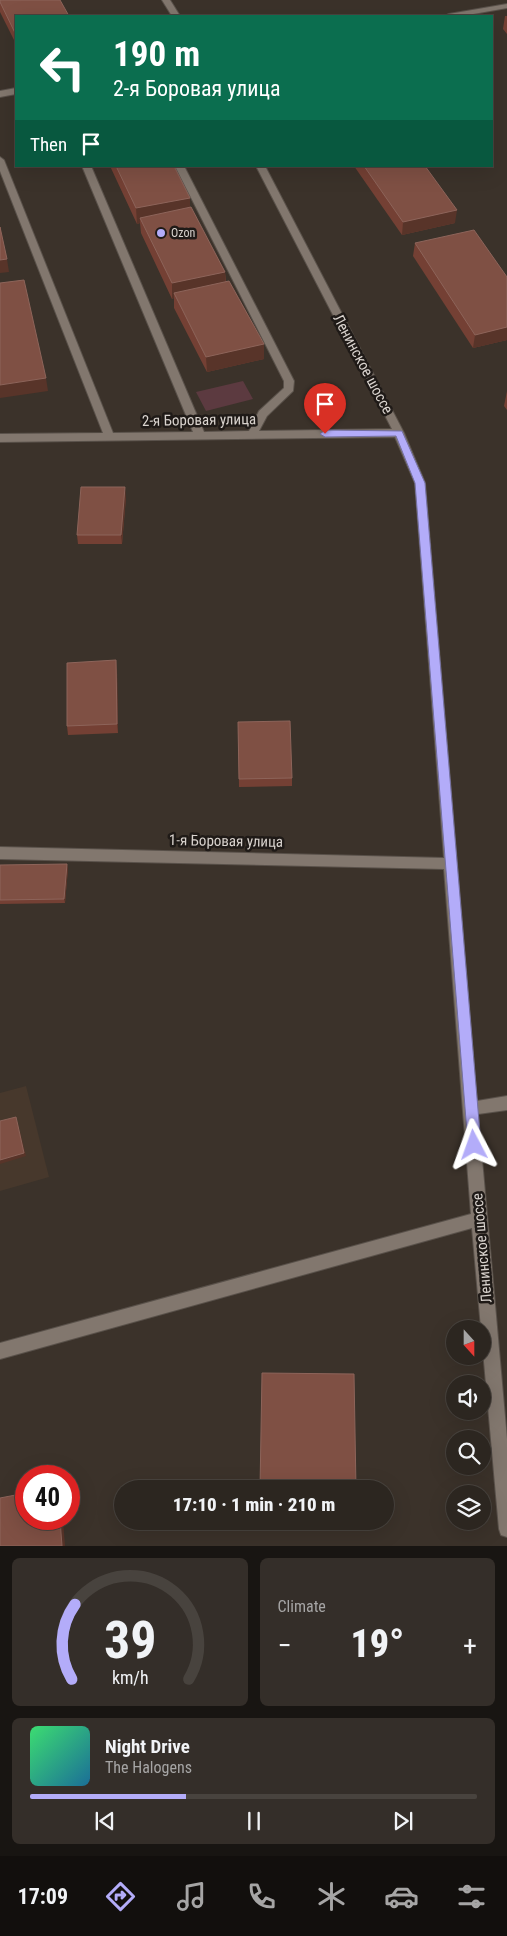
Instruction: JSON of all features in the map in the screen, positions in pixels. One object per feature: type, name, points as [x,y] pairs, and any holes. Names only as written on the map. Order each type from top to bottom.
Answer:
[{"type":"street","points":[[166,0],[175,15]]},
{"type":"street","points":[[455,15],[507,6]]},
{"type":"street","points":[[0,94],[15,91]]},
{"type":"street","points":[[0,160],[109,436]]},
{"type":"street","points":[[86,167],[200,435]]},
{"type":"street","points":[[180,167],[289,381],[290,389],[263,414],[252,435]]},
{"type":"street","name":"Ленинское шоссе","points":[[261,167],[399,433],[420,483],[472,1108],[479,1219],[507,1530]]},
{"type":"street","name":"2-я Боровая улица","points":[[0,438],[399,433]]},
{"type":"street","name":"1-я Боровая улица","points":[[0,853],[452,864]]},
{"type":"street","points":[[472,1108],[507,1103]]},
{"type":"street","points":[[0,1351],[479,1219]]},
{"type":"shaded area","points":[[243,381],[253,399],[206,411],[196,392]]},
{"type":"shaded area","points":[[26,1086],[49,1177],[0,1191],[0,1093]]},
{"type":"building","points":[[0,0],[60,0],[68,15],[15,15],[15,33]]},
{"type":"building","points":[[116,167],[174,167],[190,198],[136,208]]},
{"type":"building","points":[[365,167],[426,167],[457,210],[403,222]]},
{"type":"building","points":[[191,207],[225,272],[172,283],[140,218]]},
{"type":"building","points":[[0,227],[7,259],[0,260]]},
{"type":"building","points":[[474,230],[507,277],[507,327],[475,335],[415,243]]},
{"type":"building","points":[[24,280],[46,378],[0,385],[0,283]]},
{"type":"building","points":[[229,281],[264,344],[206,357],[174,293]]},
{"type":"building","points":[[81,487],[125,487],[121,535],[77,535]]},
{"type":"building","points":[[116,660],[117,724],[67,726],[67,663]]},
{"type":"building","points":[[290,721],[292,778],[239,779],[238,722]]},
{"type":"building","points":[[67,864],[64,899],[0,900],[0,865]]},
{"type":"building","points":[[16,1117],[24,1153],[0,1160],[0,1121]]},
{"type":"building","points":[[262,1373],[354,1374],[356,1480],[260,1480]]},
{"type":"building","points":[[15,1495],[15,1530],[61,1530],[62,1546],[0,1546],[0,1498]]},
{"type":"place","name":"Ozon","points":[[161,233]]},
{"type":"route","points":[[325,434],[399,433],[420,483],[474,1145]]}]
